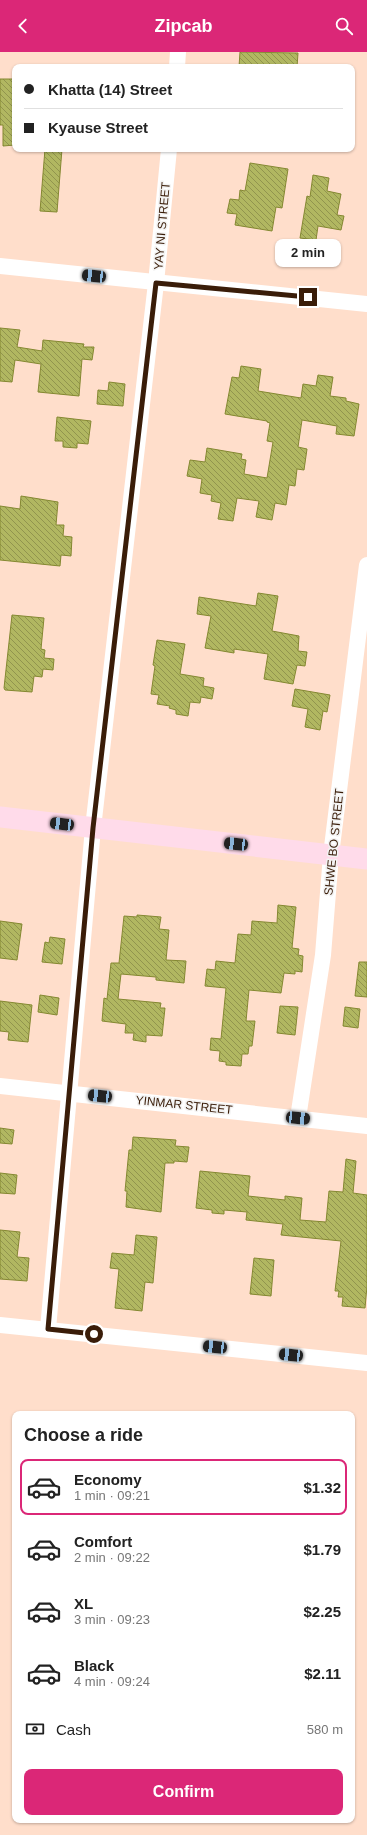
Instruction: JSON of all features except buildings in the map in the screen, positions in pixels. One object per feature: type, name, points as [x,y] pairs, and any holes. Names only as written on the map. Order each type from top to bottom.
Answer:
[{"type":"main road","points":[[0,817],[367,859]]},
{"type":"street","points":[[177,64],[178,52]]},
{"type":"street","name":"YAY NI STREET","points":[[48,1329],[93,828],[156,283],[169,152]]},
{"type":"street","points":[[0,266],[367,304]]},
{"type":"street","name":"SHWE BO STREET","points":[[298,1118],[323,955],[331,855],[367,565]]},
{"type":"street","name":"YINMAR STREET","points":[[0,1086],[367,1126]]},
{"type":"street","points":[[0,1325],[367,1363]]},
{"type":"route","points":[[94,1334],[48,1329],[93,828],[156,283],[308,297]]}]
